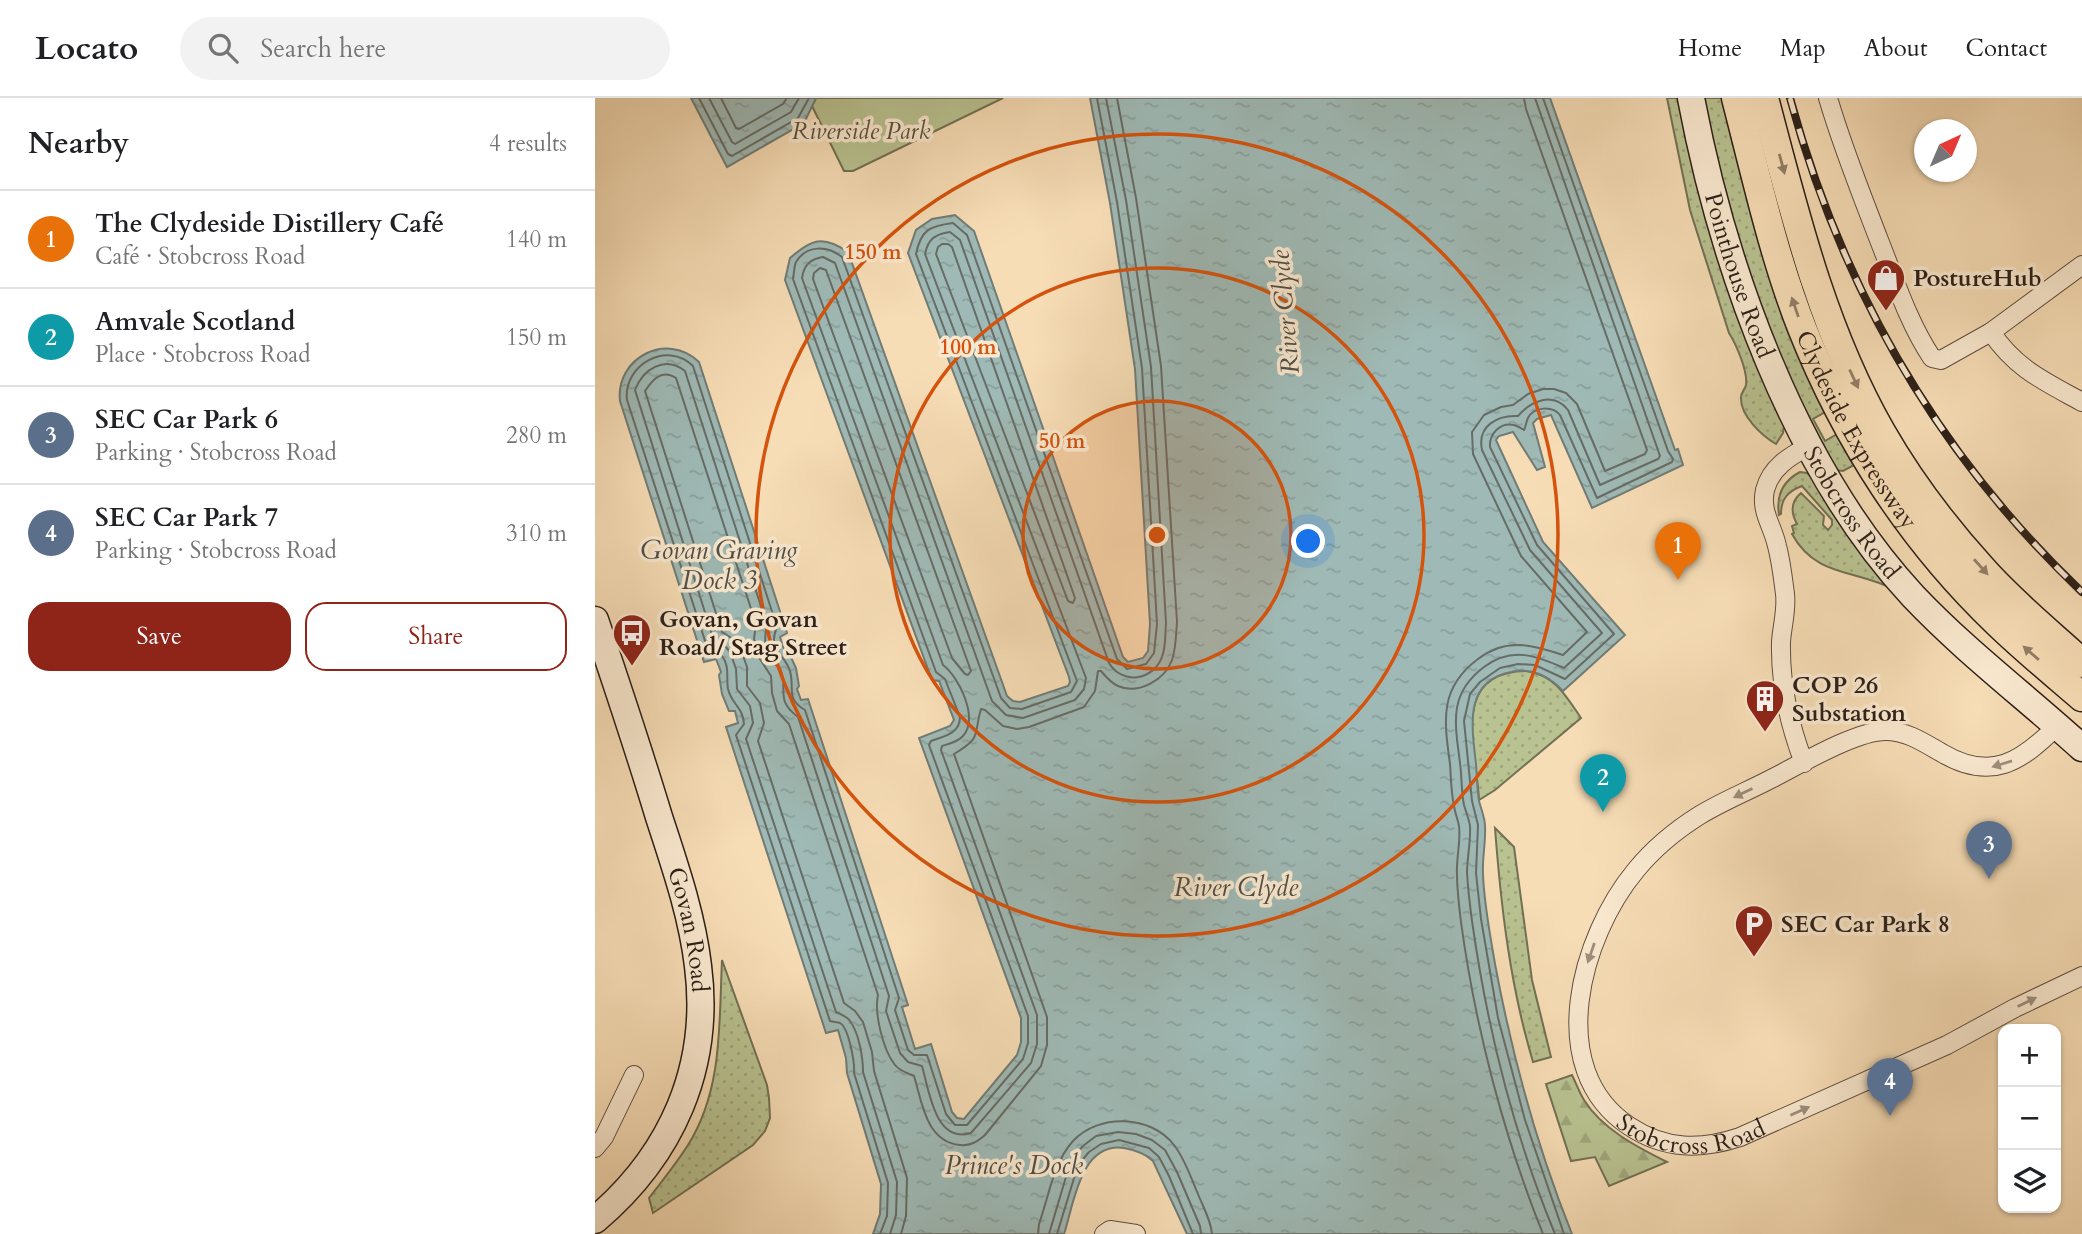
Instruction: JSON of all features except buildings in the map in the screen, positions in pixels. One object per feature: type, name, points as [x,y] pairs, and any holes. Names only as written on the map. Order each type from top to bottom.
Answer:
[{"type":"main road","name":"Clydeside Expressway","points":[[1736,98],[1783,273],[1821,372],[1851,432],[1891,497],[1959,583],[1998,623],[2082,698]]},
{"type":"main road","name":"Clydeside Expressway","points":[[1764,98],[1820,296],[1842,354],[1881,433],[1917,489],[1983,570],[2018,606],[2082,663]]},
{"type":"street","name":"Pointhouse Road","points":[[1691,98],[1717,209],[1747,302],[1809,446]]},
{"type":"street","points":[[1828,98],[1850,166],[1905,307],[1921,341],[1933,358],[1941,360],[1991,332],[2082,265]]},
{"type":"street","points":[[1991,332],[2003,349],[2021,366],[2082,402]]},
{"type":"street","name":"Stobcross Road","points":[[1804,762],[1790,727],[1783,681],[1781,644],[1785,597],[1777,543],[1767,524],[1764,496],[1770,478],[1782,462],[1809,446],[1853,520],[1912,595],[1953,635],[2082,748]]},
{"type":"street","name":"Govan Road","points":[[595,620],[687,908],[699,968],[701,1007],[691,1079],[679,1113],[649,1164],[617,1201],[595,1220]]},
{"type":"street","name":"Stobcross Road","points":[[2057,726],[2025,754],[2010,763],[1993,768],[1975,768],[1944,754],[1920,738],[1888,731],[1847,741],[1712,808],[1670,836],[1636,870],[1608,912],[1590,955],[1582,986],[1578,1033],[1583,1064],[1589,1080],[1597,1094],[1620,1120],[1637,1132],[1668,1144],[1698,1147],[1717,1145],[1947,1045],[2015,1007],[2082,976]]},
{"type":"street","points":[[595,1148],[604,1137],[633,1075]]},
{"type":"street","points":[[1104,1234],[1110,1230],[1136,1234]]},
{"type":"green space","name":"Riverside Park","points":[[816,98],[1003,98],[853,171],[844,171],[812,106]]},
{"type":"green space","points":[[1667,98],[1682,98],[1785,420],[1783,433],[1776,444],[1753,425],[1742,405],[1741,395],[1746,385],[1745,373],[1729,333],[1690,210]]},
{"type":"green space","points":[[1702,98],[1724,98],[1827,411],[1813,419],[1825,441],[1839,433],[1854,465],[1843,471],[1836,470],[1770,335],[1729,207]]},
{"type":"green space","points":[[1800,472],[1807,473],[1814,479],[1895,590],[1825,566],[1802,548],[1792,534],[1792,526],[1797,524],[1793,504],[1797,496],[1801,493],[1824,516],[1823,525],[1828,530],[1832,520],[1802,486],[1786,496],[1779,515],[1782,490],[1789,480]]},
{"type":"green space","points":[[1526,671],[1552,682],[1581,718],[1495,790],[1479,800],[1472,738],[1476,699],[1485,685],[1502,675]]},
{"type":"green space","points":[[1495,828],[1514,847],[1532,980],[1551,1057],[1533,1062],[1518,1004],[1508,946]]},
{"type":"green space","points":[[722,960],[767,1085],[770,1118],[765,1131],[753,1145],[653,1213],[649,1198],[688,1145],[708,1102],[717,1055]]},
{"type":"green space","points":[[1572,1075],[1584,1100],[1600,1120],[1632,1143],[1667,1162],[1609,1186],[1595,1157],[1571,1161],[1546,1084]]},
{"type":"water","points":[[691,98],[816,98],[804,123],[727,167]]},
{"type":"water","name":"River Clyde","points":[[1090,98],[1550,98],[1675,450],[1678,449],[1683,465],[1592,508],[1551,415],[1533,423],[1545,467],[1537,470],[1513,432],[1499,436],[1496,440],[1543,542],[1625,635],[1563,691],[1546,677],[1533,672],[1511,672],[1496,677],[1485,685],[1474,708],[1473,736],[1478,796],[1485,823],[1485,896],[1495,964],[1527,1100],[1572,1234],[1187,1234],[1153,1161],[1140,1152],[1124,1148],[1109,1149],[1097,1155],[1088,1165],[1076,1192],[1064,1234],[873,1234],[880,1214],[881,1184],[847,1073],[838,1030],[826,1033],[726,727],[738,723],[735,711],[729,711],[722,694],[719,675],[721,672],[716,659],[704,662],[620,401],[621,386],[626,372],[634,362],[659,349],[686,353],[699,362],[787,633],[780,637],[785,652],[789,653],[796,668],[799,686],[797,689],[801,700],[808,699],[908,1005],[902,1007],[915,1049],[931,1044],[952,1112],[957,1118],[964,1119],[1017,1055],[1021,1042],[1021,1018],[919,738],[950,726],[954,720],[939,681],[932,680],[785,280],[790,258],[811,243],[824,241],[848,252],[1007,696],[1020,702],[1068,686],[1069,677],[908,253],[916,230],[932,219],[955,215],[974,231],[1123,657],[1128,662],[1143,658],[1148,651],[1150,624],[1135,369],[1110,203]]},
{"type":"railway","points":[[1790,98],[1837,237],[1867,302],[1901,365],[1940,426],[1983,484],[2030,539],[2082,592]]},
{"type":"place","name":"PostureHub","points":[[1886,312]]},
{"type":"place","name":"The Clydeside Distillery Café","points":[[1678,580]]},
{"type":"place","name":"Govan, Govan Road/ Stag Street","points":[[632,667]]},
{"type":"place","name":"COP 26 Substation","points":[[1765,733]]},
{"type":"place","name":"Amvale Scotland","points":[[1603,812]]},
{"type":"place","name":"SEC Car Park 6","points":[[1989,879]]},
{"type":"place","name":"SEC Car Park 8","points":[[1754,958]]},
{"type":"place","name":"SEC Car Park 7","points":[[1890,1116]]},
{"type":"water label","name":"Govan Graving Dock 3","points":[[719,565]]},
{"type":"water label","name":"Prince's Dock","points":[[1014,1165]]}]
